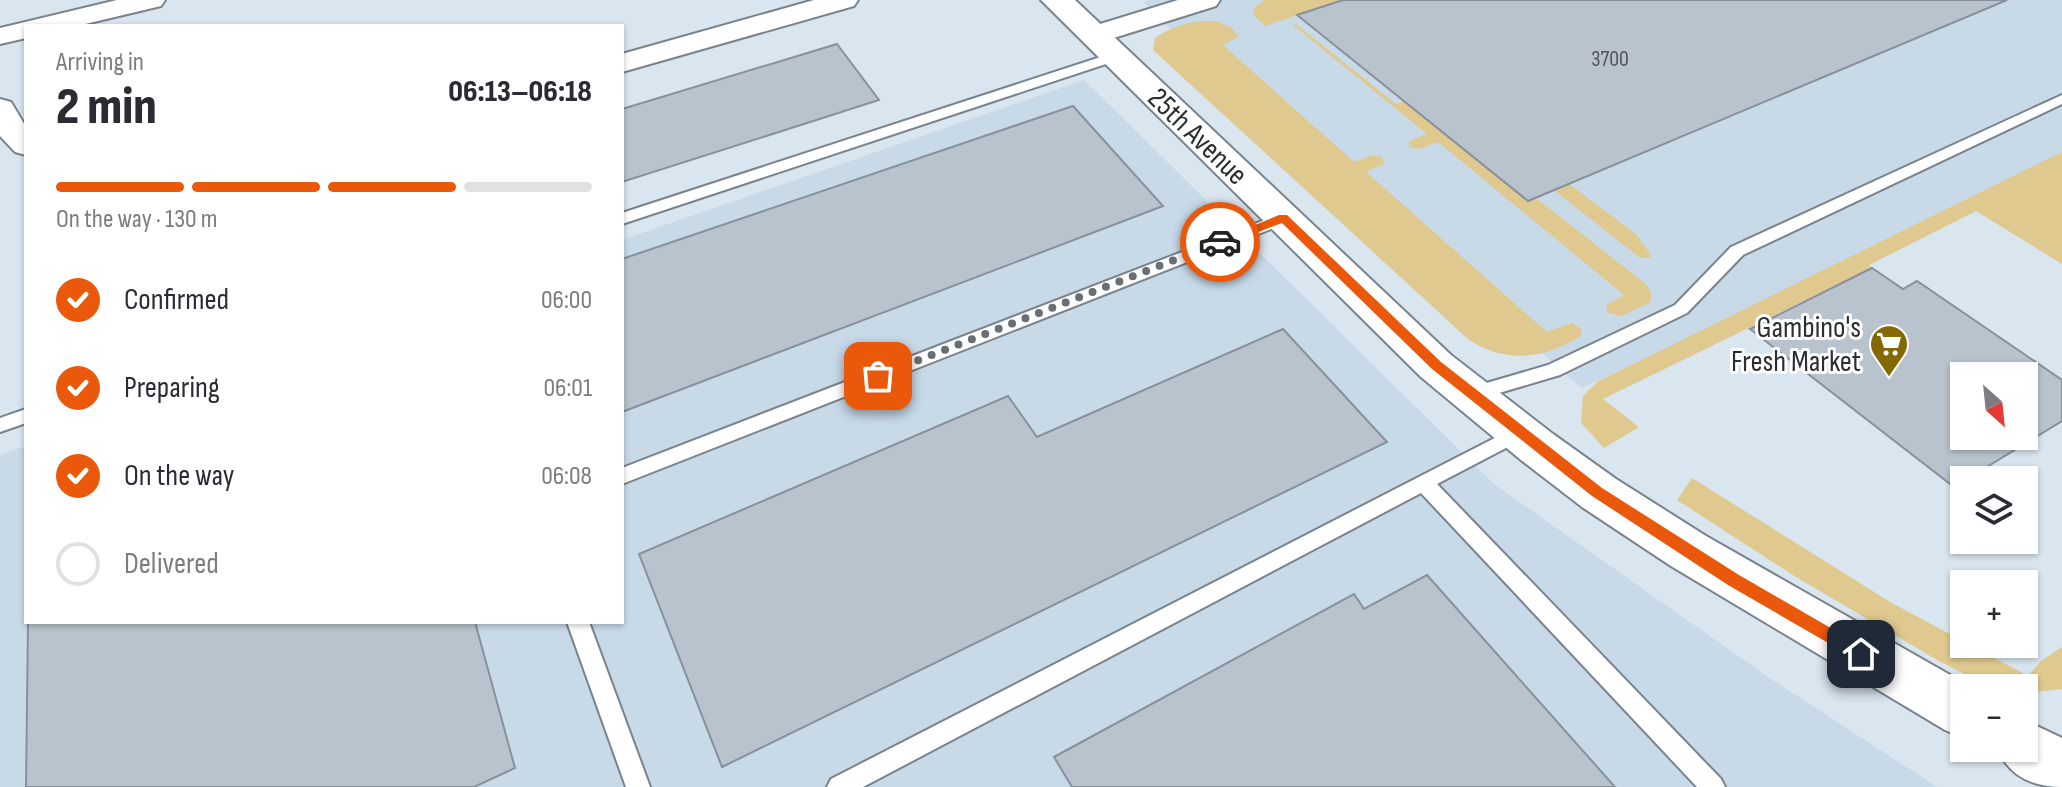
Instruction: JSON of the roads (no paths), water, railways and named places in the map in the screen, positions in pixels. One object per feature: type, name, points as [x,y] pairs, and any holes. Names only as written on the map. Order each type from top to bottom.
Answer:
[{"type":"street","points":[[50,24],[151,0]]},
{"type":"street","points":[[624,62],[844,0]]},
{"type":"street","name":"25th Avenue","points":[[1057,0],[1436,366],[1597,492],[1733,580],[1950,704]]},
{"type":"street","points":[[1105,45],[1206,0]]},
{"type":"street","points":[[0,36],[24,30]]},
{"type":"street","points":[[0,108],[10,128],[24,143]]},
{"type":"street","points":[[2038,755],[2062,769]]},
{"type":"lane","points":[[624,218],[1105,45]]},
{"type":"lane","points":[[1472,394],[1554,370],[1681,309],[1737,251],[2062,99]]},
{"type":"lane","points":[[624,475],[1283,218]]},
{"type":"lane","points":[[0,425],[24,417]]},
{"type":"lane","points":[[839,787],[1520,432]]},
{"type":"lane","points":[[1423,482],[1713,787]]},
{"type":"lane","points":[[579,624],[638,787]]},
{"type":"place","name":"Gambino's Fresh Market","points":[[1889,378]]}]
